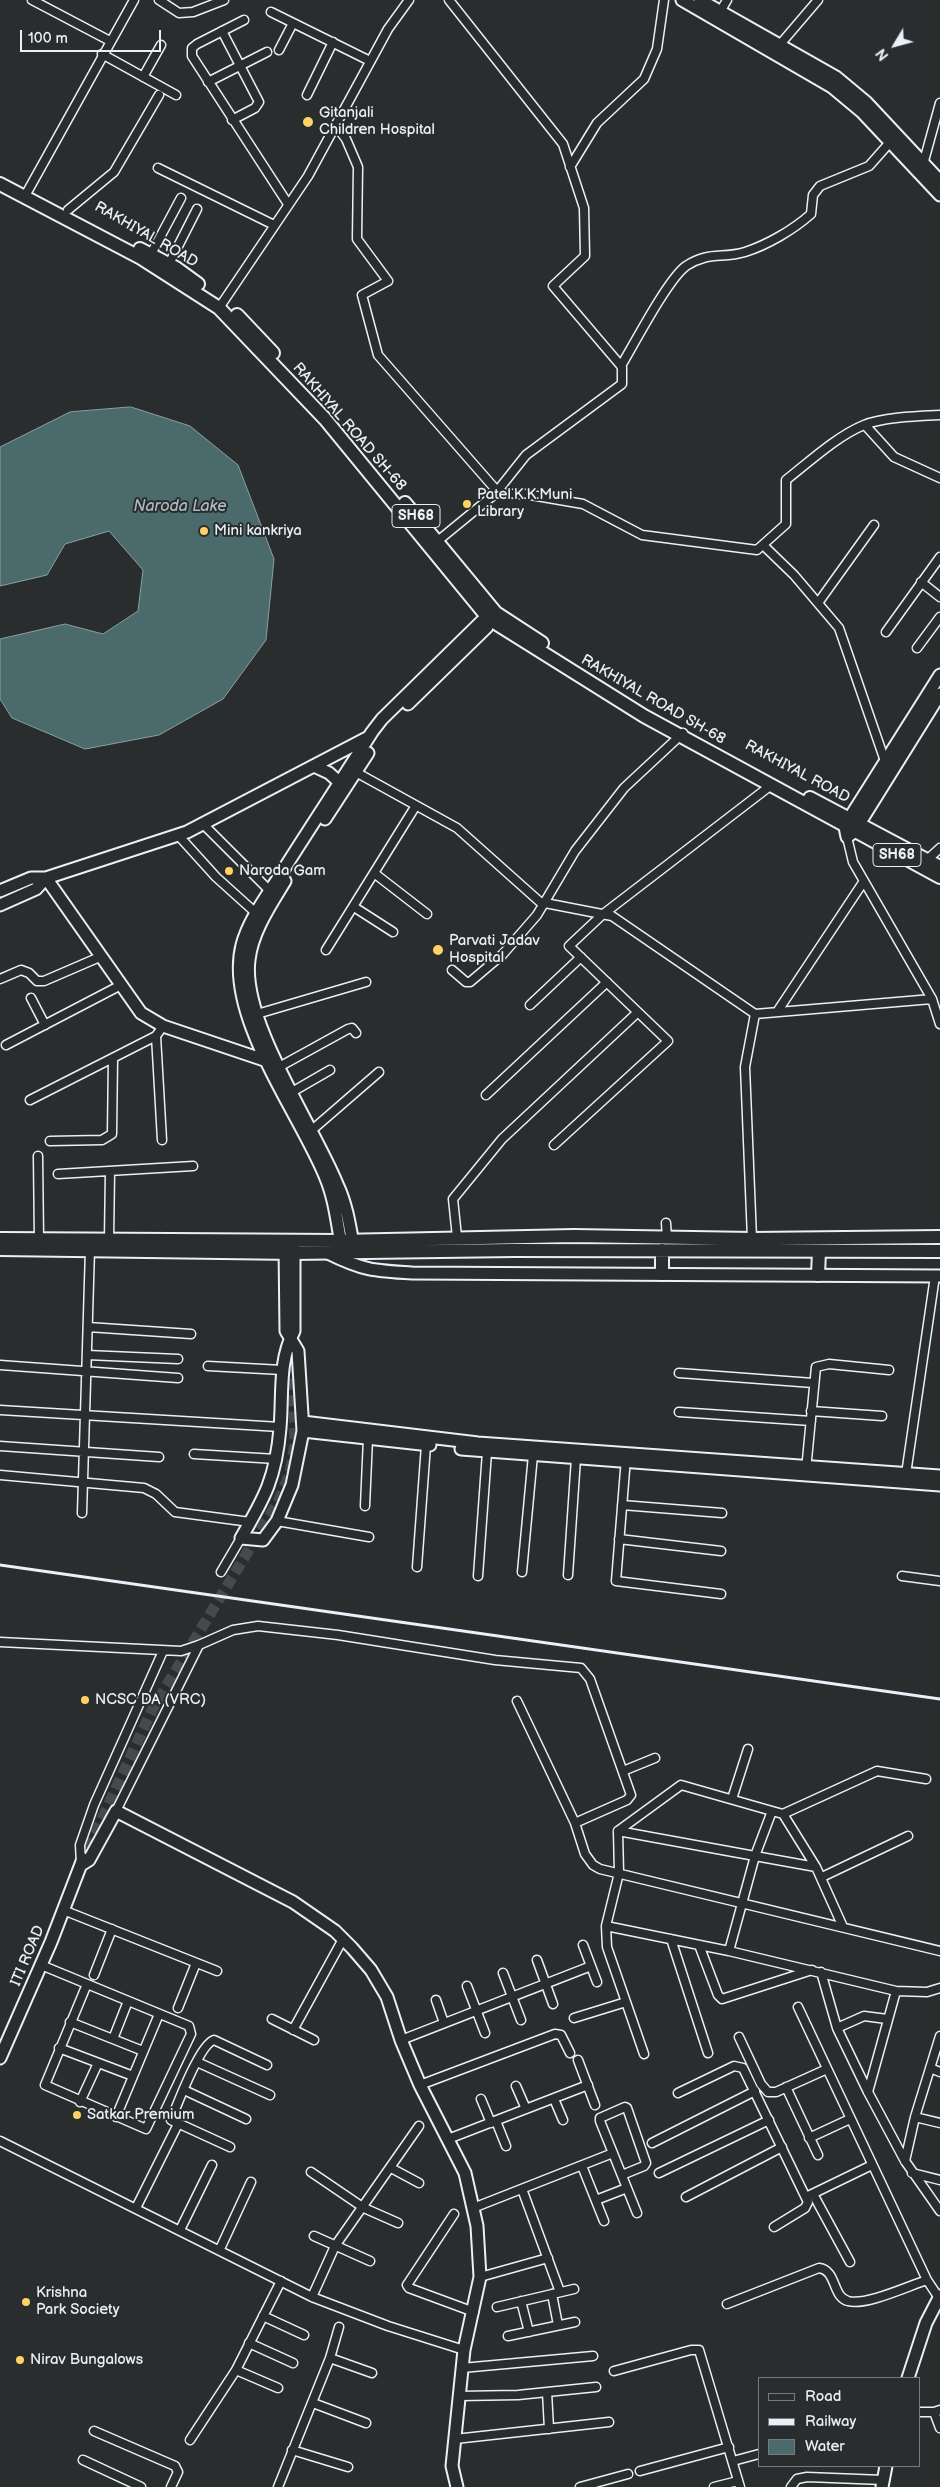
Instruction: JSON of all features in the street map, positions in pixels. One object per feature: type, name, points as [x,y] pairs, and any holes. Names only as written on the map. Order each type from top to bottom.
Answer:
[{"type":"main road","name":"RAKHIYAL ROAD","points":[[0,177],[26,193],[68,210],[169,264],[254,331],[334,420],[493,616],[683,734],[850,828],[928,860],[940,867]]},
{"type":"main road","name":"SH68","points":[[0,184],[26,193],[221,305]]},
{"type":"main road","name":"RAKHIYAL ROAD SH-68","points":[[683,734],[770,786],[940,878]]},
{"type":"main road","points":[[0,1239],[109,1240],[290,1247],[328,1253],[348,1247],[457,1237],[752,1239],[940,1237]]},
{"type":"main road","points":[[0,1249],[348,1247],[940,1251]]},
{"type":"main road","points":[[662,1250],[662,1274]]},
{"type":"main road","points":[[818,1275],[819,1251]]},
{"type":"street","points":[[32,0],[110,41]]},
{"type":"street","points":[[26,193],[102,54],[134,0]]},
{"type":"street","points":[[158,0],[179,13],[193,12],[224,0]]},
{"type":"street","points":[[221,305],[308,176],[388,28],[409,0]]},
{"type":"street","points":[[448,0],[563,144],[584,208],[585,256],[553,286],[621,366]]},
{"type":"street","points":[[570,167],[598,123],[611,108],[644,78],[657,49],[664,0]]},
{"type":"street","points":[[682,0],[777,49]]},
{"type":"street","points":[[700,0],[832,87],[924,161],[940,180]]},
{"type":"street","points":[[720,12],[727,0]]},
{"type":"street","points":[[777,49],[818,0]]},
{"type":"street","points":[[271,12],[370,61]]},
{"type":"street","points":[[244,20],[192,48],[192,56],[288,204]]},
{"type":"street","points":[[279,50],[293,23]]},
{"type":"street","points":[[222,31],[256,94],[258,105],[232,120]]},
{"type":"street","points":[[307,95],[332,42]]},
{"type":"street","points":[[143,77],[161,45]]},
{"type":"street","points":[[208,82],[267,52]]},
{"type":"street","points":[[102,54],[176,95]]},
{"type":"street","points":[[68,210],[114,172],[159,96]]},
{"type":"street","points":[[924,161],[940,103]]},
{"type":"street","points":[[336,126],[346,139],[358,167],[357,239],[388,281],[362,295],[378,355],[496,493],[525,494],[583,504],[642,535],[757,550],[786,524],[786,480],[831,446],[865,425],[914,416],[940,415]]},
{"type":"street","points":[[894,138],[940,195]]},
{"type":"street","points":[[434,544],[496,493],[526,455],[622,384],[621,366],[672,282],[684,267],[704,257],[743,252],[800,224],[811,214],[813,195],[820,186],[870,166],[894,138]]},
{"type":"street","points":[[158,168],[274,225]]},
{"type":"street","points":[[151,254],[181,198]]},
{"type":"street","points":[[169,264],[197,209]]},
{"type":"street","points":[[865,425],[894,457],[940,478]]},
{"type":"street","points":[[818,603],[874,525]]},
{"type":"street","points":[[763,545],[794,575],[839,628],[884,761],[890,772]]},
{"type":"street","points":[[886,632],[940,557]]},
{"type":"street","points":[[921,582],[940,597]]},
{"type":"street","points":[[348,1247],[325,1176],[274,1062],[257,1014],[248,974],[253,942],[288,877],[372,738],[487,627],[493,616]]},
{"type":"street","points":[[917,648],[940,617]]},
{"type":"street","points":[[940,674],[884,761],[850,828],[853,862],[932,999],[940,1024]]},
{"type":"street","points":[[850,828],[890,772],[940,694]]},
{"type":"street","points":[[452,970],[466,982],[475,980],[503,954],[537,915],[575,851],[624,788],[683,734]]},
{"type":"street","points":[[0,891],[31,878],[46,878],[178,835],[372,738]]},
{"type":"street","points":[[314,766],[329,772],[339,782]]},
{"type":"street","points":[[348,1247],[345,1204],[312,1130],[247,1014],[240,976],[242,945],[257,914],[339,782],[352,770]]},
{"type":"street","points":[[352,770],[415,807],[457,828],[544,902],[612,916],[755,1014],[932,999]]},
{"type":"street","points":[[554,1145],[668,1041],[569,946],[602,915],[770,786]]},
{"type":"street","points":[[326,950],[415,807]]},
{"type":"street","points":[[203,824],[270,892]]},
{"type":"street","points":[[178,835],[216,877],[257,914]]},
{"type":"street","points":[[928,860],[940,848]]},
{"type":"street","points":[[374,874],[427,914]]},
{"type":"street","points":[[0,905],[36,890],[46,878]]},
{"type":"street","points":[[46,878],[141,1013],[163,1026],[274,1062],[348,1029],[352,1028],[356,1034]]},
{"type":"street","points":[[777,1012],[864,881]]},
{"type":"street","points":[[354,906],[394,932]]},
{"type":"street","points":[[0,979],[21,970],[29,973],[37,981],[44,981],[102,956]]},
{"type":"street","points":[[530,1005],[580,957]]},
{"type":"street","points":[[257,1014],[366,982]]},
{"type":"street","points":[[486,1095],[607,982]]},
{"type":"street","points":[[6,1045],[121,985]]},
{"type":"street","points":[[31,998],[44,1025]]},
{"type":"street","points":[[457,1237],[453,1198],[502,1138],[638,1012]]},
{"type":"street","points":[[752,1239],[745,1067],[755,1014]]},
{"type":"street","points":[[30,1100],[156,1036],[163,1026]]},
{"type":"street","points":[[156,1036],[162,1140]]},
{"type":"street","points":[[50,1141],[102,1140],[112,1134],[113,1058]]},
{"type":"street","points":[[292,1092],[330,1070]]},
{"type":"street","points":[[312,1130],[379,1072]]},
{"type":"street","points":[[38,1156],[38,1240]]},
{"type":"street","points":[[58,1174],[193,1166]]},
{"type":"street","points":[[109,1240],[110,1171]]},
{"type":"street","points":[[666,1223],[667,1238]]},
{"type":"street","points":[[221,1572],[268,1491],[276,1459],[287,1367],[284,1353],[294,1331],[290,1247]]},
{"type":"street","points":[[82,1514],[90,1249]]},
{"type":"street","points":[[328,1253],[354,1266],[370,1271],[937,1276],[906,1474]]},
{"type":"street","points":[[88,1328],[191,1334]]},
{"type":"street","points":[[241,1538],[263,1540],[267,1538],[277,1521],[292,1486],[303,1426],[298,1351],[290,1339]]},
{"type":"street","points":[[87,1355],[178,1359]]},
{"type":"street","points":[[806,1471],[816,1367],[829,1364],[889,1370]]},
{"type":"street","points":[[0,1365],[178,1378]]},
{"type":"street","points":[[208,1366],[287,1367]]},
{"type":"street","points":[[679,1373],[814,1383]]},
{"type":"street","points":[[0,1410],[280,1428]]},
{"type":"street","points":[[811,1411],[882,1416]]},
{"type":"street","points":[[679,1412],[811,1421]]},
{"type":"street","points":[[303,1426],[368,1438],[487,1452],[576,1458],[626,1458]]},
{"type":"street","points":[[303,1426],[626,1458],[806,1471],[940,1484]]},
{"type":"street","points":[[365,1506],[368,1438]]},
{"type":"street","points":[[417,1567],[426,1445]]},
{"type":"street","points":[[0,1446],[159,1457]]},
{"type":"street","points":[[478,1576],[487,1452]]},
{"type":"street","points":[[194,1454],[276,1459]]},
{"type":"street","points":[[522,1572],[533,1456]]},
{"type":"street","points":[[568,1576],[576,1458]]},
{"type":"street","points":[[626,1458],[616,1581],[722,1594]]},
{"type":"street","points":[[806,1471],[940,1476]]},
{"type":"street","points":[[0,1475],[150,1490],[175,1512],[250,1522]]},
{"type":"street","points":[[622,1504],[722,1513]]},
{"type":"street","points":[[277,1521],[369,1537]]},
{"type":"street","points":[[619,1539],[721,1551]]},
{"type":"street","points":[[902,1576],[940,1581]]},
{"type":"street","points":[[0,1642],[163,1652],[181,1651],[232,1630],[258,1626],[338,1635],[494,1660],[581,1668],[590,1678],[631,1791],[630,1798],[575,1823]]},
{"type":"street","points":[[163,1652],[94,1805],[80,1845],[81,1864],[89,1860],[116,1811],[199,1645]]},
{"type":"street","points":[[517,1701],[575,1823],[589,1861],[600,1869],[940,1952]]},
{"type":"street","points":[[732,1799],[748,1749]]},
{"type":"street","points":[[623,1771],[655,1758]]},
{"type":"street","points":[[618,1831],[681,1785],[783,1814],[877,1771],[926,1779]]},
{"type":"street","points":[[116,1811],[293,1902],[342,1939],[371,1970],[387,1997],[401,2040],[420,2084],[466,2173],[477,2226],[480,2277],[474,2312],[464,2350],[454,2439],[452,2466],[457,2487]]},
{"type":"street","points":[[729,1951],[755,1856],[772,1811]]},
{"type":"street","points":[[783,1814],[822,1878],[843,1928]]},
{"type":"street","points":[[618,1831],[816,1867]]},
{"type":"street","points":[[618,1831],[619,1873],[606,1926],[607,1947],[644,2054]]},
{"type":"street","points":[[822,1878],[908,1836]]},
{"type":"street","name":"ITI ROAD","points":[[0,2058],[41,1965],[88,1849]]},
{"type":"street","points":[[64,1910],[217,1971]]},
{"type":"street","points":[[606,1926],[729,1951],[896,1991],[927,1992],[940,1988]]},
{"type":"street","points":[[94,1975],[112,1929]]},
{"type":"street","points":[[294,2030],[342,1939]]},
{"type":"street","points":[[671,1939],[708,2053]]},
{"type":"street","points":[[583,1945],[597,1982]]},
{"type":"street","points":[[699,1945],[718,1995],[722,1999],[812,1970]]},
{"type":"street","points":[[537,1960],[553,2004]]},
{"type":"street","points":[[178,2008],[196,1963]]},
{"type":"street","points":[[41,1965],[189,2026],[191,2034],[149,2126],[142,2129],[44,2085],[87,1984]]},
{"type":"street","points":[[401,2040],[591,1966]]},
{"type":"street","points":[[821,1972],[837,2028],[868,2092],[904,2162],[940,2211]]},
{"type":"street","points":[[503,1973],[521,2020]]},
{"type":"street","points":[[468,1986],[484,2034]]},
{"type":"street","points":[[868,2092],[896,1991]]},
{"type":"street","points":[[436,2000],[444,2023]]},
{"type":"street","points":[[113,2039],[128,2001]]},
{"type":"street","points":[[574,2018],[626,2002]]},
{"type":"street","points":[[798,2007],[927,2280],[939,2297],[926,2322],[908,2377]]},
{"type":"street","points":[[116,2117],[159,2014]]},
{"type":"street","points":[[837,2028],[864,2016],[887,2020]]},
{"type":"street","points":[[272,2019],[314,2040]]},
{"type":"street","points":[[70,2022],[143,2051]]},
{"type":"street","points":[[420,2084],[555,2034],[561,2035],[570,2053]]},
{"type":"street","points":[[904,2162],[915,2117],[940,2036]]},
{"type":"street","points":[[739,2038],[764,2089],[771,2093],[827,2070]]},
{"type":"street","points":[[230,2148],[171,2120],[184,2090],[197,2062],[210,2041],[214,2040],[267,2065]]},
{"type":"street","points":[[59,2048],[132,2076]]},
{"type":"street","points":[[578,2060],[595,2105]]},
{"type":"street","points":[[197,2062],[270,2095]]},
{"type":"street","points":[[80,2102],[98,2063]]},
{"type":"street","points":[[678,2093],[737,2065],[743,2068],[782,2147],[850,2262]]},
{"type":"street","points":[[930,2068],[940,2072]]},
{"type":"street","points":[[448,2139],[588,2085]]},
{"type":"street","points":[[516,2086],[526,2109]]},
{"type":"street","points":[[786,2087],[818,2155]]},
{"type":"street","points":[[184,2090],[246,2119]]},
{"type":"street","points":[[652,2143],[755,2091]]},
{"type":"street","points":[[554,2098],[563,2120]]},
{"type":"street","points":[[481,2099],[506,2146]]},
{"type":"street","points":[[622,2175],[646,2163],[626,2107],[600,2118],[613,2153],[637,2213]]},
{"type":"street","points":[[915,2117],[940,2123]]},
{"type":"street","points":[[810,2138],[850,2119]]},
{"type":"street","points":[[659,2173],[769,2120]]},
{"type":"street","points":[[136,2208],[178,2124]]},
{"type":"street","points":[[312,2297],[335,2246],[364,2208],[419,2126]]},
{"type":"street","points":[[0,2140],[220,2249],[312,2297],[388,2326],[464,2350]]},
{"type":"street","points":[[686,2196],[782,2147]]},
{"type":"street","points":[[473,2208],[613,2153]]},
{"type":"street","points":[[180,2230],[212,2164]]},
{"type":"street","points":[[774,2227],[807,2206],[810,2196],[872,2165]]},
{"type":"street","points":[[582,2166],[604,2221]]},
{"type":"street","points":[[390,2168],[419,2183]]},
{"type":"street","points":[[311,2172],[364,2208],[398,2223]]},
{"type":"street","points":[[912,2173],[940,2180]]},
{"type":"street","points":[[220,2249],[251,2182]]},
{"type":"street","points":[[596,2200],[627,2188]]},
{"type":"street","points":[[522,2189],[548,2258],[556,2293],[558,2326]]},
{"type":"street","points":[[454,2214],[407,2285],[409,2288],[474,2312]]},
{"type":"street","points":[[314,2236],[370,2261]]},
{"type":"street","points":[[480,2277],[548,2258]]},
{"type":"street","points":[[727,2304],[819,2268],[827,2270],[840,2296],[848,2302],[865,2301],[927,2280]]},
{"type":"street","points":[[190,2440],[236,2370],[281,2281]]},
{"type":"street","points":[[497,2307],[574,2289]]},
{"type":"street","points":[[522,2301],[529,2332]]},
{"type":"street","points":[[263,2316],[304,2335]]},
{"type":"street","points":[[508,2336],[575,2322]]},
{"type":"street","points":[[278,2487],[313,2403],[330,2358],[339,2327]]},
{"type":"street","points":[[249,2343],[293,2363]]},
{"type":"street","points":[[614,2371],[691,2350],[699,2350],[739,2484],[714,2487]]},
{"type":"street","points":[[462,2368],[593,2356]]},
{"type":"street","points":[[330,2358],[372,2373]]},
{"type":"street","points":[[236,2370],[278,2388]]},
{"type":"street","points":[[459,2396],[547,2392],[596,2387]]},
{"type":"street","points":[[547,2392],[548,2429]]},
{"type":"street","points":[[313,2403],[366,2423]]},
{"type":"street","points":[[920,2412],[937,2411],[940,2428]]},
{"type":"street","points":[[454,2439],[609,2422]]},
{"type":"street","points":[[94,2431],[175,2466],[178,2472],[172,2487]]},
{"type":"street","points":[[640,2471],[729,2447]]},
{"type":"street","points":[[292,2450],[348,2467]]},
{"type":"street","points":[[733,2461],[758,2454]]},
{"type":"street","points":[[83,2460],[141,2487]]},
{"type":"street","points":[[791,2487],[797,2479],[807,2477],[882,2484],[886,2467]]},
{"type":"street","points":[[580,2487],[628,2474]]},
{"type":"water","name":"Naroda Lake","points":[[131,407],[190,426],[238,465],[274,559],[266,640],[223,699],[159,735],[85,749],[12,718],[0,699],[0,639],[65,624],[103,634],[138,611],[143,570],[109,531],[65,544],[47,575],[0,586],[0,447],[70,412]]},
{"type":"tunnel","points":[[88,1849],[153,1708],[278,1502],[290,1473],[295,1443],[293,1365]]},
{"type":"railway","points":[[0,1565],[940,1699]]},
{"type":"place","name":"Gitanjali Children Hospital","points":[[308,122]]},
{"type":"place","name":"Patel.K.K.Muni Library","points":[[467,504]]},
{"type":"place","name":"Mini kankriya","points":[[204,531]]},
{"type":"place","name":"Naroda Gam","points":[[229,871]]},
{"type":"place","name":"Parvati Jadav Hospital","points":[[438,950]]},
{"type":"place","name":"NCSC DA (VRC)","points":[[85,1700]]},
{"type":"place","name":"Satkar Premium","points":[[77,2115]]},
{"type":"place","name":"Krishna Park Society","points":[[26,2302]]},
{"type":"place","name":"Nirav Bungalows","points":[[20,2360]]}]
